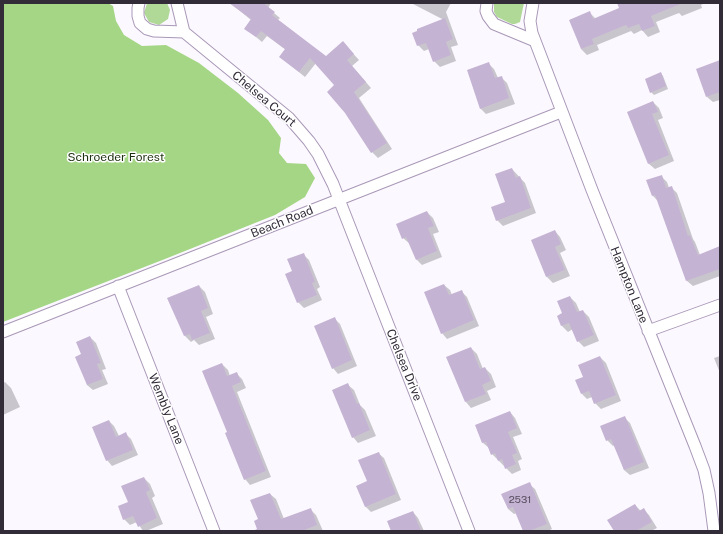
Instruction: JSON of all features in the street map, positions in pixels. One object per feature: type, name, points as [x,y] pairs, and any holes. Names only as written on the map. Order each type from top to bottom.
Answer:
[{"type":"street","points":[[139,3],[138,16],[140,23],[147,29],[154,31],[184,32],[177,3]]},
{"type":"street","points":[[487,3],[486,11],[494,24],[535,41]]},
{"type":"street","name":"Hampton Lane","points":[[531,8],[530,21],[535,41],[561,112],[704,470],[714,531]]},
{"type":"street","name":"Chelsea Court","points":[[184,32],[274,106],[299,129],[318,154],[339,199]]},
{"type":"street","name":"Beach Road","points":[[3,332],[561,112]]},
{"type":"street","name":"Chelsea Drive","points":[[339,199],[470,531]]},
{"type":"street","name":"Wembly Lane","points":[[118,286],[214,531]]},
{"type":"street","points":[[648,331],[720,305]]},
{"type":"green space","name":"Schroeder Forest","points":[[3,3],[108,3],[113,6],[116,21],[124,35],[142,46],[166,45],[199,63],[238,93],[268,120],[281,138],[279,153],[287,163],[306,164],[315,178],[305,197],[275,215],[3,322]]},
{"type":"green space","points":[[147,3],[167,3],[170,10],[168,19],[159,25],[149,22],[144,13]]},
{"type":"green space","points":[[494,3],[524,3],[520,22],[512,24],[497,17],[494,12]]},
{"type":"building","points":[[229,3],[263,3],[275,12],[272,15],[326,56],[343,41],[354,54],[347,60],[366,82],[354,92],[387,143],[371,153],[345,113],[327,92],[334,85],[310,58],[299,72],[279,57],[285,49],[261,31],[256,37],[244,29],[251,19]]},
{"type":"building","points":[[617,3],[683,3],[651,16],[655,26],[642,31],[639,24],[628,28],[626,25],[592,39],[594,44],[581,49],[569,20],[590,11],[593,19],[619,8]]},
{"type":"building","points":[[445,18],[453,39],[446,42],[451,55],[433,62],[426,43],[417,46],[412,33],[417,31],[417,29]]},
{"type":"building","points":[[720,60],[720,92],[706,97],[696,69]]},
{"type":"building","points":[[489,62],[495,78],[502,76],[509,98],[480,109],[467,70]]},
{"type":"building","points":[[661,72],[666,86],[650,93],[645,79]]},
{"type":"building","points":[[653,101],[658,112],[652,114],[669,155],[648,164],[627,112]]},
{"type":"building","points":[[512,168],[516,178],[520,176],[531,208],[496,221],[491,207],[505,202],[495,174]]},
{"type":"building","points":[[662,175],[666,188],[672,186],[688,236],[690,235],[698,255],[720,246],[720,269],[686,281],[655,195],[652,196],[646,180]]},
{"type":"building","points":[[427,211],[434,226],[428,228],[437,251],[416,260],[406,237],[402,239],[396,224]]},
{"type":"building","points":[[555,230],[561,244],[555,247],[565,270],[546,277],[531,240]]},
{"type":"building","points":[[304,253],[315,282],[312,283],[317,295],[297,303],[285,274],[292,271],[287,259]]},
{"type":"building","points":[[444,284],[449,295],[462,290],[474,320],[441,334],[424,292]]},
{"type":"building","points":[[199,285],[208,308],[201,311],[210,333],[192,340],[190,334],[184,336],[167,298]]},
{"type":"building","points":[[570,296],[577,312],[583,310],[594,335],[577,342],[569,323],[561,326],[557,316],[562,313],[557,301]]},
{"type":"building","points":[[335,317],[352,360],[332,369],[314,326]]},
{"type":"building","points":[[90,336],[101,363],[97,364],[103,379],[87,385],[75,357],[81,354],[76,342]]},
{"type":"building","points":[[471,347],[480,369],[485,367],[491,381],[482,385],[486,394],[465,402],[446,357]]},
{"type":"building","points":[[600,356],[616,395],[594,404],[589,391],[581,394],[575,380],[583,377],[578,365]]},
{"type":"building","points":[[222,363],[227,376],[237,372],[241,382],[232,386],[266,471],[244,480],[225,433],[227,432],[202,371]]},
{"type":"building","points":[[348,383],[357,404],[359,403],[370,430],[352,438],[332,390]]},
{"type":"building","points":[[510,411],[517,428],[508,432],[517,453],[512,455],[516,464],[505,469],[502,459],[498,461],[495,453],[491,455],[486,442],[482,443],[475,425]]},
{"type":"building","points":[[625,416],[644,462],[624,470],[611,439],[606,441],[600,426]]},
{"type":"building","points":[[109,420],[116,437],[126,432],[133,450],[106,461],[92,427]]},
{"type":"building","points":[[379,452],[396,494],[365,507],[356,486],[367,481],[358,460]]},
{"type":"building","points":[[144,477],[150,490],[146,492],[157,518],[138,527],[133,516],[123,520],[118,506],[128,502],[121,486]]},
{"type":"building","points":[[530,482],[547,524],[529,531],[523,531],[513,507],[508,509],[501,494]]},
{"type":"building","points":[[270,493],[281,519],[311,508],[317,525],[302,531],[253,531],[257,529],[254,521],[258,519],[250,500]]},
{"type":"building","points":[[635,504],[639,511],[644,508],[652,522],[636,531],[614,531],[607,520]]},
{"type":"building","points":[[413,511],[421,531],[391,531],[387,521]]}]
